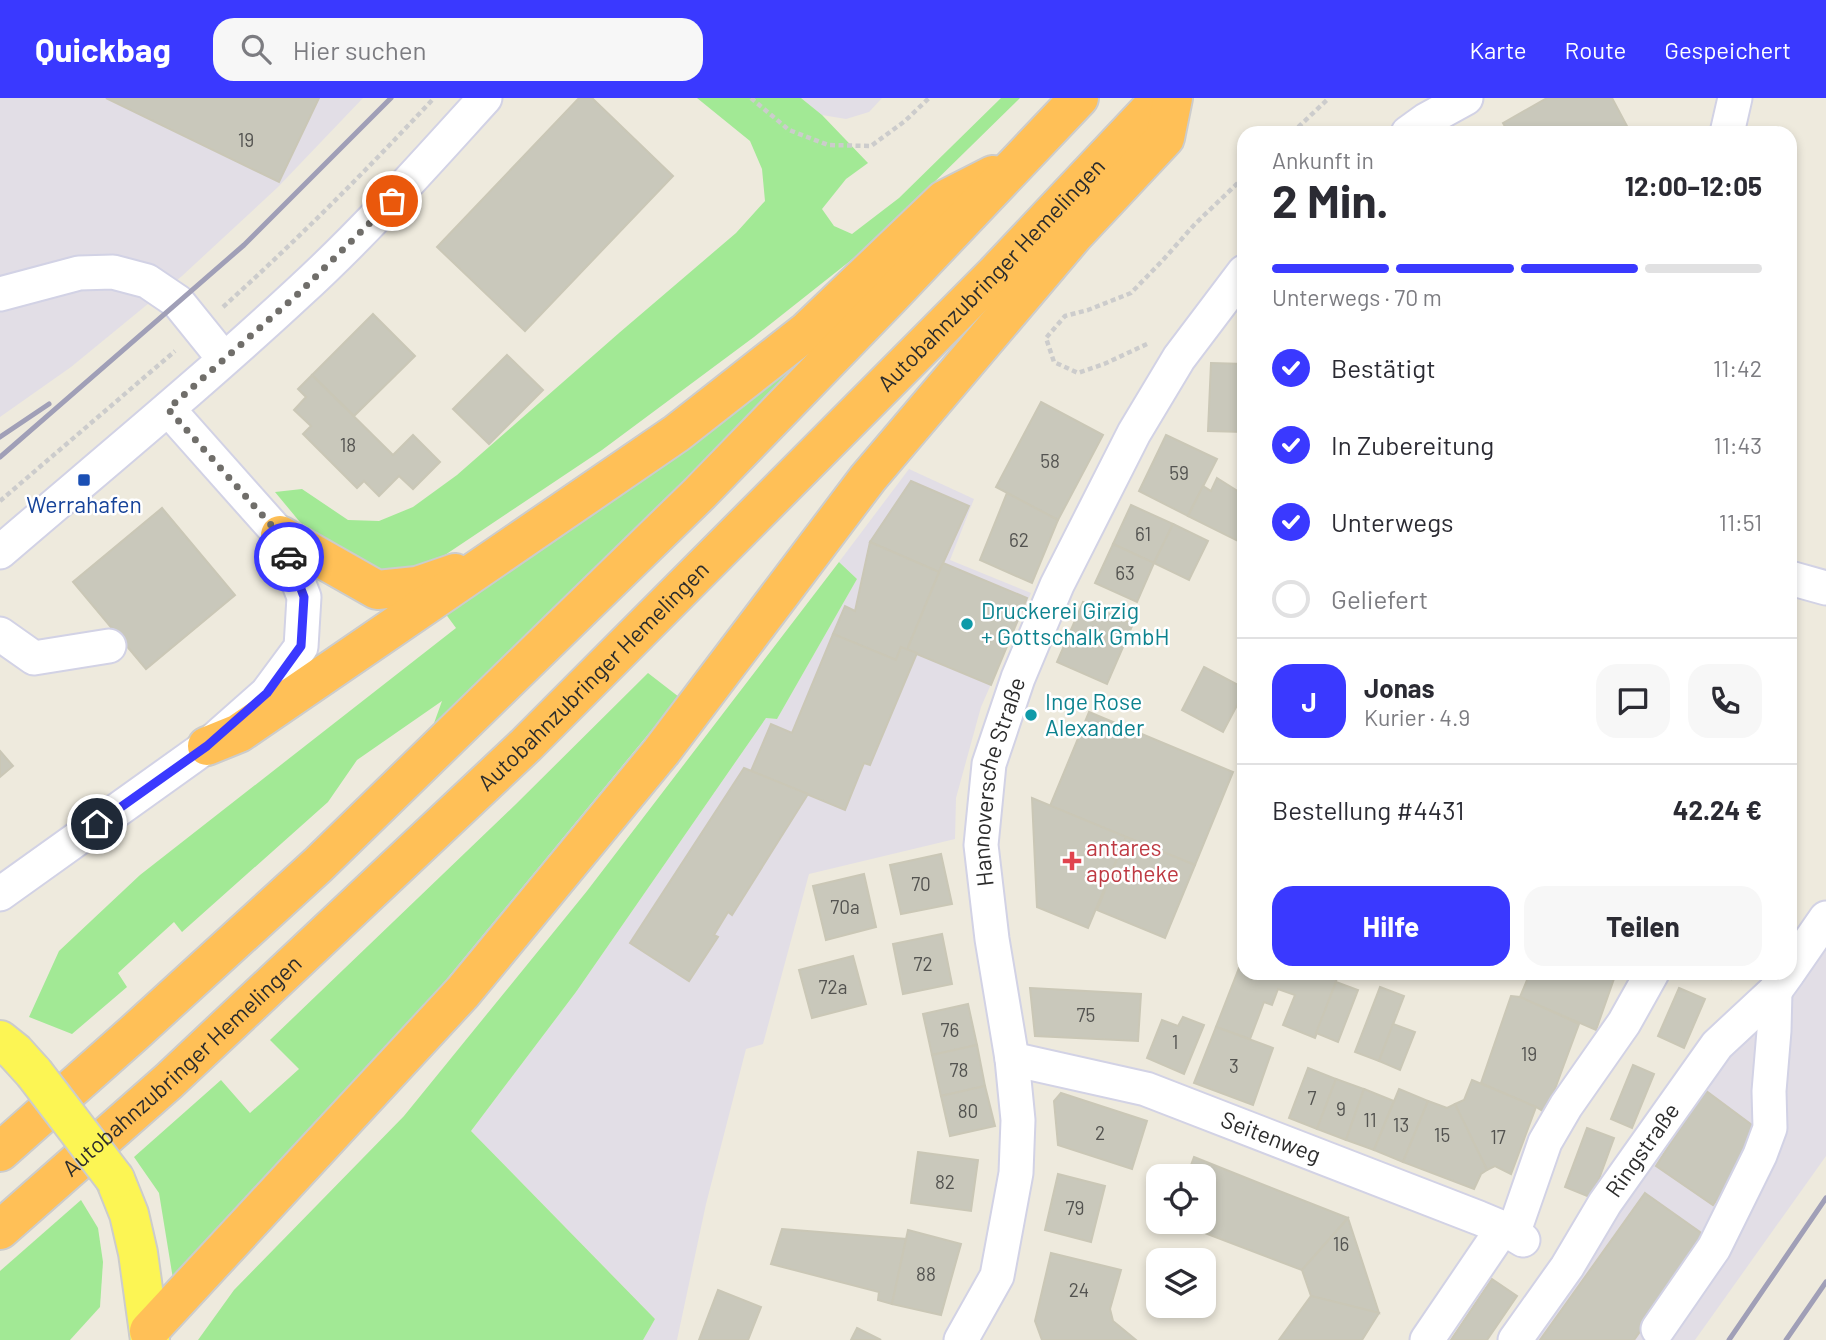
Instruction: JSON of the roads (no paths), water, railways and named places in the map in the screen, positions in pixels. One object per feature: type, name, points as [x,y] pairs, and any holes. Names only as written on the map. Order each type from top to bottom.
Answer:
[{"type":"highway","points":[[0,1152],[318,865],[700,493],[1079,98]]},
{"type":"highway","name":"Autobahnzubringer Hemelingen","points":[[0,1230],[169,1081],[526,745],[995,274],[1161,98]]},
{"type":"highway","points":[[146,1337],[471,982],[661,752],[868,478],[1074,235],[1165,138],[1172,98]]},
{"type":"highway","points":[[207,746],[239,733],[677,433],[807,331],[944,200],[1020,161]]},
{"type":"highway","points":[[280,535],[377,590],[417,586],[484,564]]},
{"type":"main road","points":[[0,1040],[34,1073],[115,1179],[129,1214],[138,1254],[146,1337]]},
{"type":"street","points":[[0,552],[299,293],[392,201],[485,98]]},
{"type":"street","points":[[1418,126],[1466,98]]},
{"type":"street","points":[[1729,126],[1735,98]]},
{"type":"street","points":[[0,294],[79,273],[113,272],[147,281],[178,302],[224,359]]},
{"type":"street","name":"Hannoversche Straße","points":[[961,1340],[997,1276],[1016,1173],[1018,1120],[1012,1059],[992,939],[981,845],[989,764],[1018,678],[1057,585],[1134,433],[1180,358],[1237,284]]},
{"type":"street","points":[[0,894],[207,746],[267,693],[301,646],[304,597],[280,535],[168,409]]},
{"type":"street","points":[[1797,580],[1826,589]]},
{"type":"street","points":[[0,634],[34,658],[109,646]]},
{"type":"street","name":"Ringstraße","points":[[1797,960],[1826,918]]},
{"type":"street","points":[[1427,1340],[1513,1234],[1545,1142],[1566,1106],[1624,1023],[1648,980]]},
{"type":"street","name":"Ringstraße","points":[[1515,1340],[1567,1267],[1605,1203],[1717,1045],[1783,980]]},
{"type":"street","points":[[1658,1329],[1714,1248],[1760,1155],[1770,1128],[1769,1091],[1774,1031],[1785,980]]},
{"type":"street","name":"Seitenweg","points":[[1012,1059],[1146,1089],[1513,1234]]},
{"type":"railway","points":[[0,457],[244,245],[391,98]]},
{"type":"railway","points":[[0,437],[49,404]]},
{"type":"railway","points":[[1729,1340],[1826,1198]]},
{"type":"railway","points":[[1786,1340],[1826,1282]]},
{"type":"place","name":"Werrahafen","points":[[84,480]]},
{"type":"place","name":"Druckerei Girzig + Gottschalk GmbH","points":[[967,624]]},
{"type":"place","name":"Inge Rose Alexander","points":[[1031,715]]},
{"type":"place","name":"antares apotheke","points":[[1072,861]]}]
